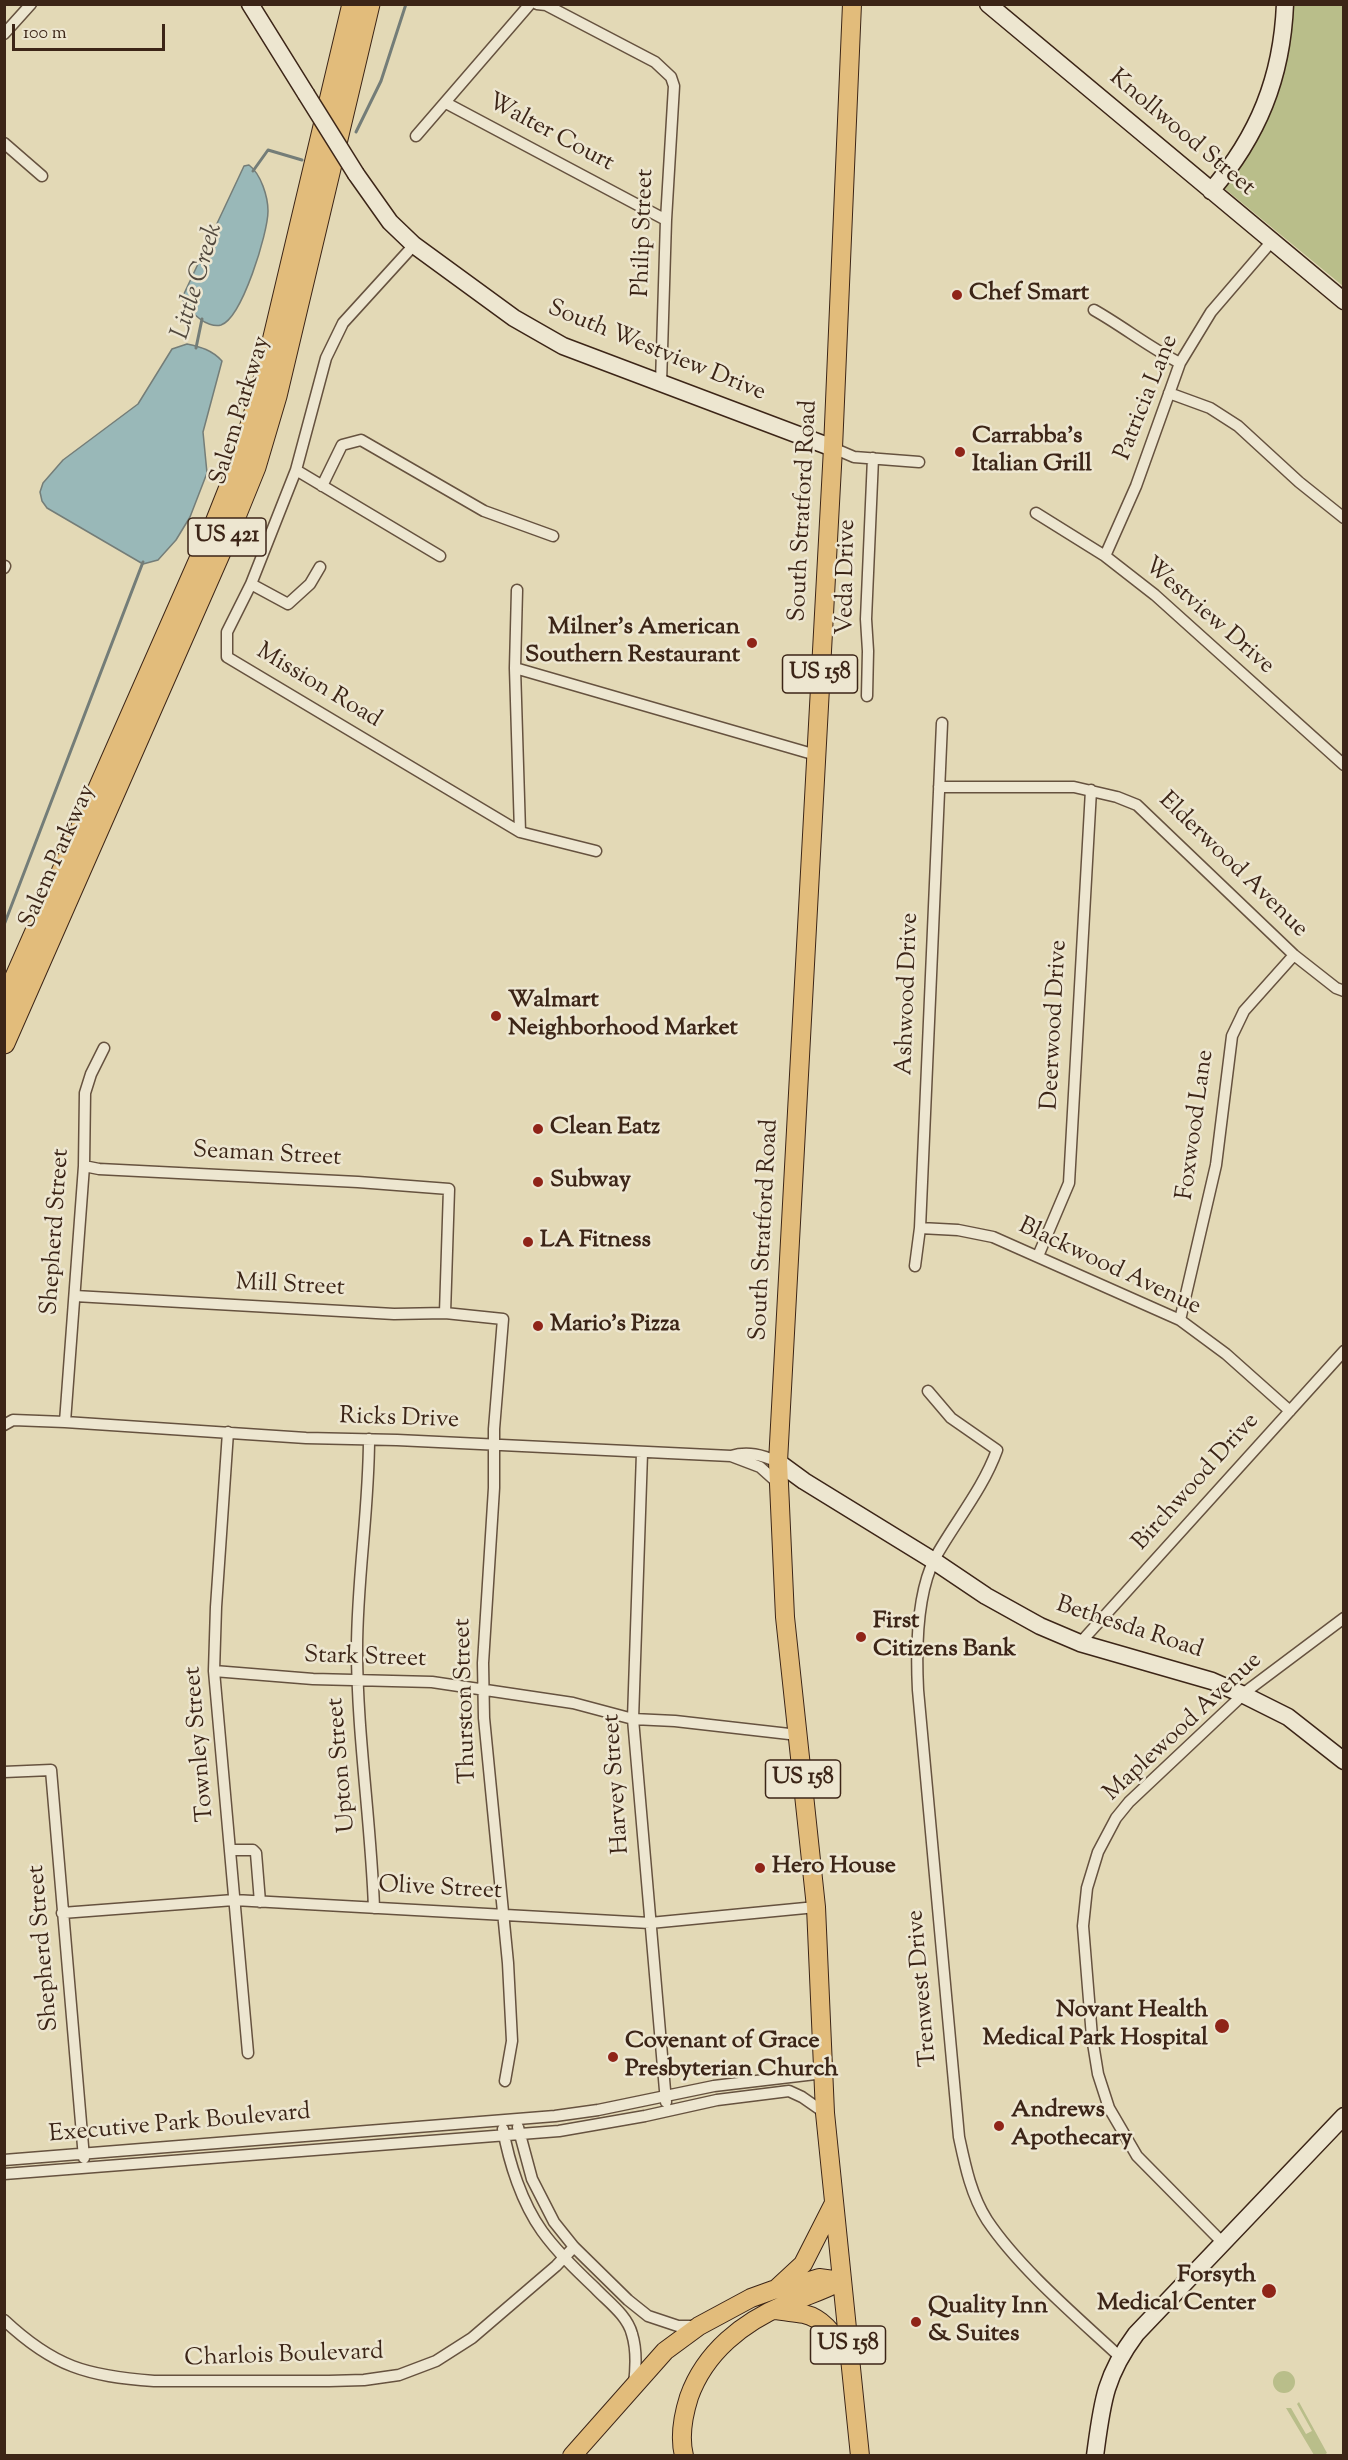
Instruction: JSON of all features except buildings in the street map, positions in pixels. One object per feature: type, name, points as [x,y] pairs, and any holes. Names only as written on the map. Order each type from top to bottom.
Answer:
[{"type":"highway","name":"Salem Parkway","points":[[4,1004],[240,462],[261,392],[353,4]]},
{"type":"highway","name":"Salem Parkway","points":[[4,1043],[227,536],[255,467],[279,387],[369,4]]},
{"type":"main road","name":"South Stratford Road","points":[[852,4],[833,448],[778,1462],[785,1617],[816,1907],[825,2113],[860,2456]]},
{"type":"main road","points":[[776,2289],[803,2264],[833,2205]]},
{"type":"main road","points":[[572,2456],[665,2351],[699,2326],[751,2298],[776,2289],[819,2278],[841,2281]]},
{"type":"main road","points":[[684,2456],[682,2436],[686,2407],[701,2372],[713,2355],[737,2332],[759,2317],[822,2292],[841,2281]]},
{"type":"main road","points":[[775,2310],[802,2314],[819,2320],[826,2325],[849,2359]]},
{"type":"street","points":[[4,34],[31,4]]},
{"type":"street","name":"South Westview Drive","points":[[249,4],[356,174],[390,222],[414,245],[514,318],[563,346],[833,448]]},
{"type":"street","points":[[416,136],[530,4]]},
{"type":"street","name":"Philip Street","points":[[537,4],[546,5],[655,62],[671,77],[674,86],[666,220],[661,383]]},
{"type":"street","name":"Knollwood Street","points":[[988,4],[1344,301]]},
{"type":"street","points":[[1211,191],[1248,141],[1269,99],[1280,58],[1285,4]]},
{"type":"street","name":"Walter Court","points":[[446,103],[666,220]]},
{"type":"street","points":[[4,143],[42,176]]},
{"type":"street","name":"Patricia Lane","points":[[1105,556],[1151,448],[1180,363],[1211,312],[1272,241]]},
{"type":"street","name":"Mission Road","points":[[414,245],[343,323],[326,358],[296,471],[251,584],[227,632],[227,657],[520,832]]},
{"type":"street","points":[[1094,310],[1126,328],[1153,349],[1180,363]]},
{"type":"street","points":[[1169,393],[1210,408],[1238,426],[1299,482],[1344,518]]},
{"type":"street","points":[[322,486],[342,445],[361,440],[484,511],[553,536]]},
{"type":"street","points":[[833,448],[854,457],[919,462]]},
{"type":"street","name":"Veda Drive","points":[[867,696],[866,619],[873,458]]},
{"type":"street","points":[[296,471],[440,556]]},
{"type":"street","name":"Westview Drive","points":[[1036,513],[1105,556],[1155,595],[1344,765]]},
{"type":"street","points":[[251,584],[288,604],[310,584],[320,567]]},
{"type":"street","points":[[517,590],[515,668],[520,832],[596,851]]},
{"type":"street","points":[[515,668],[816,755]]},
{"type":"street","name":"Ashwood Drive","points":[[915,1266],[920,1228],[942,723]]},
{"type":"street","name":"Elderwood Avenue","points":[[939,787],[1074,787],[1137,805],[1294,955],[1336,988],[1344,991]]},
{"type":"street","name":"Deerwood Drive","points":[[1038,1256],[1069,1183],[1091,790]]},
{"type":"street","name":"Foxwood Lane","points":[[1180,1320],[1216,1165],[1232,1036],[1244,1011],[1294,955]]},
{"type":"street","name":"Shepherd Street","points":[[64,1422],[84,1166],[85,1093],[91,1074],[104,1048]]},
{"type":"street","name":"Seaman Street","points":[[84,1166],[99,1169],[449,1189],[446,1313]]},
{"type":"street","name":"Blackwood Avenue","points":[[920,1228],[958,1230],[993,1237],[1180,1320],[1226,1354],[1290,1411]]},
{"type":"street","name":"Mill Street","points":[[75,1296],[394,1314],[446,1313],[502,1319]]},
{"type":"street","name":"Thurston Street","points":[[502,1319],[483,1663],[484,1718],[504,1914],[512,2041],[505,2081]]},
{"type":"street","name":"Birchwood Drive","points":[[1080,1643],[1344,1351]]},
{"type":"street","name":"Trenwest Drive","points":[[928,1391],[951,1418],[997,1450],[990,1470],[934,1561],[921,1604],[916,1646],[956,2115],[967,2176],[987,2219],[1017,2257],[1119,2356]]},
{"type":"street","name":"Ricks Drive","points":[[4,1425],[13,1420],[306,1438],[369,1439],[642,1453],[731,1456],[743,1453],[762,1455],[778,1462]]},
{"type":"street","name":"Townley Street","points":[[228,1432],[214,1671],[248,2053]]},
{"type":"street","name":"Upton Street","points":[[369,1439],[364,1556],[358,1615],[357,1680],[373,1867],[374,1908]]},
{"type":"street","name":"Harvey Street","points":[[642,1453],[633,1719],[664,2096],[668,2110]]},
{"type":"street","name":"Ricks Drive","points":[[731,1456],[760,1467],[780,1486]]},
{"type":"street","name":"Bethesda Road","points":[[778,1462],[793,1475],[1012,1611],[1080,1643],[1212,1682],[1244,1695],[1288,1717],[1344,1761]]},
{"type":"street","name":"Maplewood Avenue","points":[[1223,2243],[1137,2156],[1109,2108],[1098,2074],[1092,2037],[1083,1926],[1087,1888],[1098,1852],[1116,1818],[1129,1802],[1244,1695],[1344,1618]]},
{"type":"street","name":"Stark Street","points":[[214,1671],[432,1682],[573,1703],[633,1719],[675,1721],[798,1735]]},
{"type":"street","name":"Shepherd Street","points":[[4,1772],[51,1770],[85,2167]]},
{"type":"street","points":[[230,1850],[253,1850],[256,1853],[260,1902]]},
{"type":"street","name":"Olive Street","points":[[62,1913],[234,1900],[650,1923],[816,1907]]},
{"type":"street","name":"Executive Park Boulevard","points":[[4,2160],[555,2116],[750,2080],[824,2073]]},
{"type":"street","name":"Executive Park Boulevard","points":[[4,2175],[558,2131],[717,2100],[789,2091],[825,2113]]},
{"type":"street","points":[[1095,2456],[1106,2389],[1119,2356],[1136,2334],[1344,2116]]},
{"type":"street","points":[[518,2118],[518,2133],[532,2179],[554,2222],[574,2247],[628,2300],[648,2316],[678,2326],[699,2326]]},
{"type":"street","points":[[501,2120],[510,2158],[525,2200],[542,2231],[564,2257],[619,2311],[632,2332],[636,2362],[634,2384]]},
{"type":"street","points":[[453,2125],[454,2139]]},
{"type":"street","points":[[357,2147],[358,2132]]},
{"type":"street","points":[[525,2200],[540,2196]]},
{"type":"street","name":"Charlois Boulevard","points":[[4,2320],[43,2353],[62,2363],[90,2372],[128,2379],[154,2381],[364,2380],[399,2375],[436,2361],[472,2338],[574,2247]]},
{"type":"green space","points":[[1294,5],[1343,5],[1343,286],[1224,188],[1254,144],[1273,102],[1286,57]]},
{"type":"green space","points":[[1284,2371],[1292,2374],[1295,2382],[1292,2390],[1284,2393],[1276,2390],[1273,2382],[1276,2374]]},
{"type":"green space","points":[[1299,2402],[1327,2453],[1324,2455],[1314,2455],[1286,2408],[1291,2408],[1306,2434],[1312,2431],[1297,2404]]},
{"type":"water","points":[[249,165],[260,180],[267,199],[268,211],[264,237],[252,274],[237,307],[229,319],[221,325],[213,325],[204,322],[194,314],[182,298],[244,166]]},
{"type":"water","points":[[187,344],[206,350],[222,361],[203,432],[207,473],[190,517],[176,540],[158,560],[143,564],[47,508],[40,492],[43,483],[63,460],[138,404],[172,349]]},
{"type":"waterway","name":"Little Creek","points":[[356,132],[381,81],[406,4]]},
{"type":"waterway","name":"Little Creek","points":[[253,171],[268,150],[302,160]]},
{"type":"waterway","name":"Little Creek","points":[[196,348],[202,319]]},
{"type":"waterway","name":"Little Creek","points":[[4,925],[143,562]]},
{"type":"place","name":"Chef Smart","points":[[957,295]]},
{"type":"place","name":"Carrabba's Italian Grill","points":[[960,452]]},
{"type":"place","name":"Milner's American Southern Restaurant","points":[[752,643]]},
{"type":"place","name":"Walmart Neighborhood Market","points":[[496,1016]]},
{"type":"place","name":"Clean Eatz","points":[[538,1129]]},
{"type":"place","name":"Subway","points":[[538,1182]]},
{"type":"place","name":"LA Fitness","points":[[528,1242]]},
{"type":"place","name":"Mario's Pizza","points":[[538,1326]]},
{"type":"place","name":"First Citizens Bank","points":[[861,1637]]},
{"type":"place","name":"Hero House","points":[[760,1868]]},
{"type":"place","name":"Novant Health Medical Park Hospital","points":[[1222,2026]]},
{"type":"place","name":"Covenant of Grace Presbyterian Church","points":[[613,2057]]},
{"type":"place","name":"Andrews Apothecary","points":[[999,2126]]},
{"type":"place","name":"Forsyth Medical Center","points":[[1269,2291]]},
{"type":"place","name":"Quality Inn & Suites","points":[[916,2322]]}]
